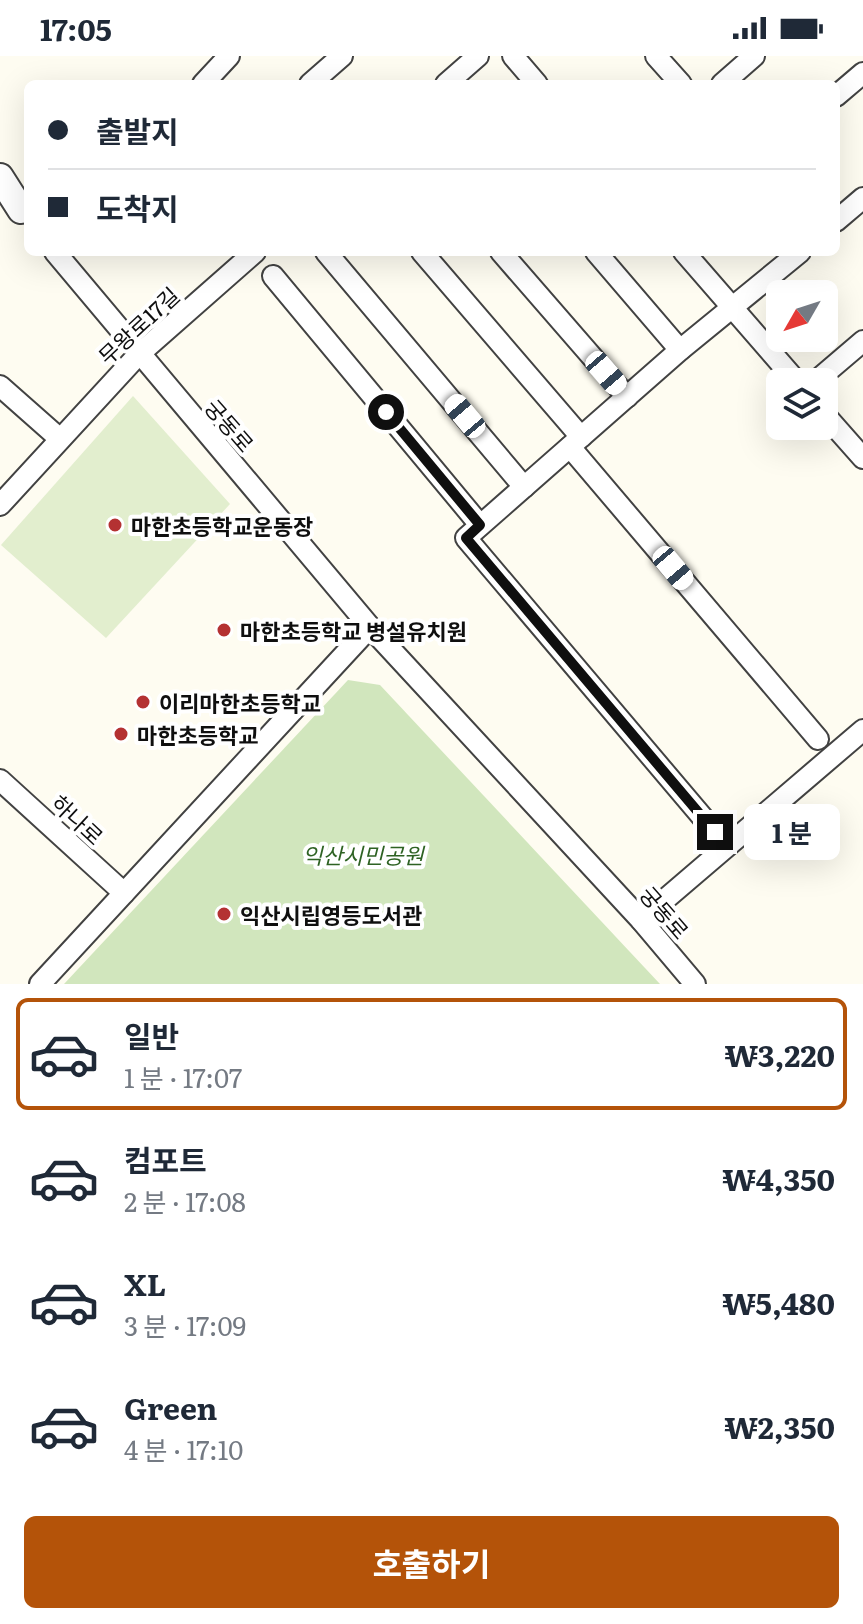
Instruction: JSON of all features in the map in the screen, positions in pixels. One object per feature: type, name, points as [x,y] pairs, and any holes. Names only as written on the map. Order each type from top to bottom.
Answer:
[{"type":"street","points":[[207,80],[229,56]]},
{"type":"street","points":[[315,80],[342,56]]},
{"type":"street","points":[[451,80],[478,56]]},
{"type":"street","points":[[513,56],[534,80]]},
{"type":"street","points":[[656,56],[677,80]]},
{"type":"street","points":[[727,80],[754,56]]},
{"type":"street","points":[[840,93],[863,73]]},
{"type":"street","points":[[0,177],[24,215]]},
{"type":"street","points":[[0,184],[24,215]]},
{"type":"street","points":[[0,194],[24,215]]},
{"type":"street","points":[[840,218],[863,198]]},
{"type":"street","name":"궁동로","points":[[58,256],[138,355],[370,627],[641,920],[695,984]]},
{"type":"street","points":[[329,256],[524,487]]},
{"type":"street","points":[[425,256],[818,739]]},
{"type":"street","points":[[504,256],[627,397]]},
{"type":"street","points":[[599,256],[680,350]]},
{"type":"street","points":[[687,256],[785,368]]},
{"type":"street","points":[[715,832],[466,538],[680,350],[795,256]]},
{"type":"street","name":"무왕로17길","points":[[0,505],[138,355],[233,259]]},
{"type":"street","points":[[273,276],[480,525]]},
{"type":"street","points":[[831,368],[863,341]]},
{"type":"street","points":[[0,386],[60,439]]},
{"type":"street","points":[[838,430],[863,458]]},
{"type":"street","points":[[40,984],[370,627]]},
{"type":"street","points":[[641,920],[863,730]]},
{"type":"street","name":"하나로","points":[[0,780],[124,893]]},
{"type":"green space","name":"마한초등학교운동장","points":[[133,396],[230,504],[106,638],[1,545]]},
{"type":"green space","name":"익산시민공원","points":[[348,680],[380,685],[660,984],[64,984]]},
{"type":"place","name":"마한초등학교운동장","points":[[115,525]]},
{"type":"place","name":"마한초등학교 병설유치원","points":[[224,630]]},
{"type":"place","name":"이리마한초등학교","points":[[143,702]]},
{"type":"place","name":"마한초등학교","points":[[121,734]]},
{"type":"place","name":"익산시립영등도서관","points":[[224,914]]},
{"type":"route","points":[[386,412],[480,525],[466,538],[715,832]]}]
